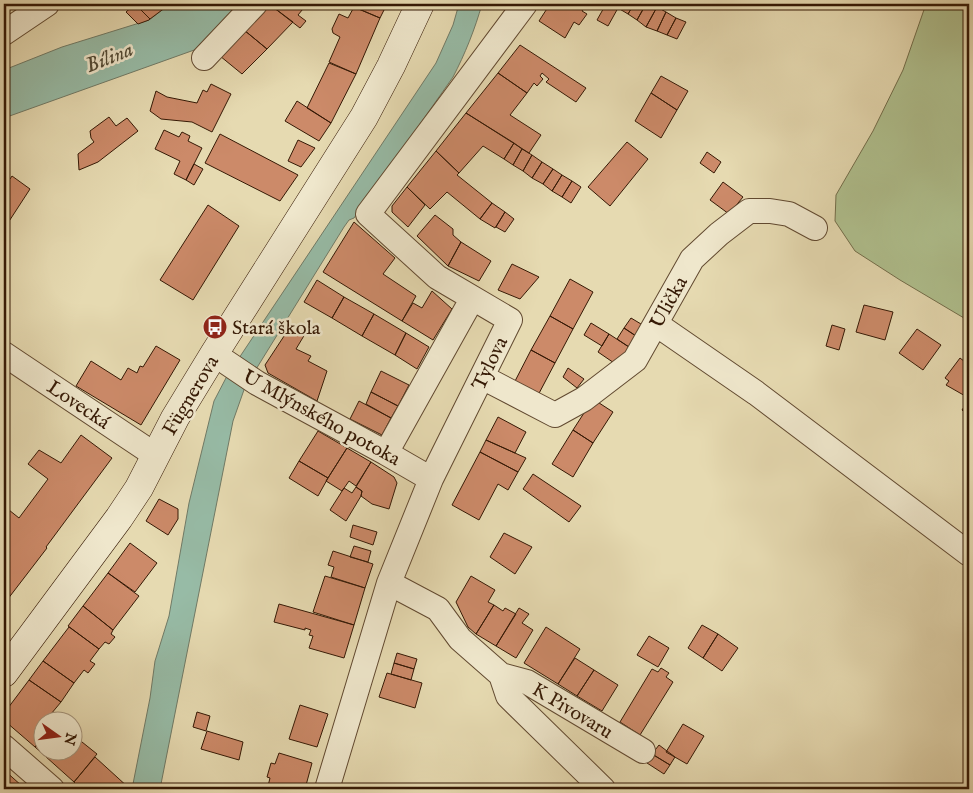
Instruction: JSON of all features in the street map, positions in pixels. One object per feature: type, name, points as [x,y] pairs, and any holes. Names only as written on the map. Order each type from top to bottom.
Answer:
[{"type":"main road","name":"Fügnerova","points":[[4,673],[119,518],[139,488],[175,418],[222,359],[364,117],[391,66],[420,4]]},
{"type":"street","points":[[4,33],[48,4]]},
{"type":"street","points":[[204,58],[256,4]]},
{"type":"street","name":"Tylova","points":[[327,789],[389,583],[431,479],[510,320],[437,277],[368,214],[525,4]]},
{"type":"street","name":"Ulička","points":[[482,377],[555,415],[584,399],[635,360],[692,259],[748,211],[770,210],[789,214],[815,228]]},
{"type":"street","points":[[386,453],[472,298]]},
{"type":"street","points":[[656,324],[756,393],[969,554]]},
{"type":"street","name":"Lovecká","points":[[4,354],[155,455]]},
{"type":"street","name":"U Mlýnského potoka","points":[[222,359],[257,383],[431,479]]},
{"type":"street","name":"K Pivovaru","points":[[389,583],[438,609],[460,639],[501,674],[527,682],[643,751]]},
{"type":"street","name":"K Pivovaru","points":[[501,674],[508,696],[603,789]]},
{"type":"street","points":[[4,747],[52,789]]},
{"type":"shaded area","points":[[926,4],[969,4],[969,321],[855,251],[835,221],[836,195],[873,131],[903,70]]},
{"type":"water","name":"Bílina","points":[[170,4],[246,4],[197,49],[4,118],[4,70],[62,47],[149,20]]},
{"type":"water","points":[[459,4],[482,4],[462,59],[453,77],[354,218],[349,220],[344,227],[245,387],[233,421],[160,789],[132,789],[150,698],[155,661],[169,616],[189,503],[214,401],[227,376],[436,63],[453,25]]},
{"type":"building","points":[[135,4],[170,4],[150,19]]},
{"type":"building","points":[[135,4],[149,20],[138,24],[126,12]]},
{"type":"building","points":[[269,4],[307,4],[298,15],[306,21],[300,28]]},
{"type":"building","points":[[269,4],[293,22],[267,49],[244,30]]},
{"type":"building","points":[[356,4],[387,4],[380,18],[354,7]]},
{"type":"building","points":[[550,4],[586,4],[582,11],[587,14],[579,25],[574,22],[565,38],[539,21]]},
{"type":"building","points":[[606,4],[618,8],[608,26],[597,20]]},
{"type":"building","points":[[621,4],[634,4],[628,14],[618,8]]},
{"type":"building","points":[[634,4],[646,4],[637,20],[628,14]]},
{"type":"building","points":[[646,4],[657,7],[646,27],[637,20]]},
{"type":"building","points":[[354,7],[380,18],[356,74],[329,62],[340,37],[333,33],[332,29],[339,14],[348,18]]},
{"type":"building","points":[[657,7],[666,12],[657,31],[646,27]]},
{"type":"building","points":[[666,12],[676,18],[667,35],[657,31]]},
{"type":"building","points":[[676,18],[686,22],[677,39],[667,35]]},
{"type":"building","points":[[244,30],[267,49],[242,74],[220,56]]},
{"type":"building","points":[[520,45],[586,88],[576,102],[546,82],[549,79],[542,73],[540,76],[543,79],[537,86],[534,83],[527,93],[498,73]]},
{"type":"building","points":[[329,63],[356,74],[331,123],[307,108]]},
{"type":"building","points":[[498,73],[527,93],[510,115],[541,135],[529,153],[466,113]]},
{"type":"building","points":[[661,76],[688,91],[677,110],[651,93]]},
{"type":"building","points":[[211,84],[231,94],[212,132],[192,122],[161,119],[150,111],[156,91],[167,97],[197,103],[203,90],[207,92]]},
{"type":"building","points":[[651,93],[677,110],[661,138],[635,121]]},
{"type":"building","points":[[297,101],[331,123],[319,141],[285,121]]},
{"type":"building","points":[[466,113],[514,143],[504,159],[483,146],[459,173],[436,151]]},
{"type":"building","points":[[109,117],[116,126],[127,118],[138,131],[98,162],[79,170],[78,154],[94,142],[90,131]]},
{"type":"building","points":[[164,130],[179,137],[182,132],[190,136],[188,141],[202,148],[186,180],[174,174],[180,161],[155,149]]},
{"type":"building","points":[[220,134],[298,175],[280,201],[205,163]]},
{"type":"building","points":[[298,140],[315,148],[301,167],[288,161]]},
{"type":"building","points":[[627,142],[648,159],[610,206],[588,187]]},
{"type":"building","points":[[514,143],[522,149],[513,165],[504,159]]},
{"type":"building","points":[[522,149],[532,155],[523,171],[513,165]]},
{"type":"building","points":[[436,151],[459,173],[457,175],[492,203],[480,219],[447,192],[430,209],[407,187]]},
{"type":"building","points":[[707,152],[721,162],[714,173],[700,163]]},
{"type":"building","points":[[532,155],[542,162],[532,178],[523,171]]},
{"type":"building","points":[[542,162],[553,169],[543,184],[532,178]]},
{"type":"building","points":[[194,164],[203,169],[194,185],[186,180]]},
{"type":"building","points":[[553,169],[562,175],[552,191],[543,184]]},
{"type":"building","points":[[4,175],[10,179],[12,176],[30,189],[4,229]]},
{"type":"building","points":[[562,175],[572,181],[562,197],[552,191]]},
{"type":"building","points":[[572,181],[581,187],[571,203],[562,197]]},
{"type":"building","points":[[723,182],[743,197],[729,214],[710,200]]},
{"type":"building","points":[[407,187],[425,205],[408,227],[392,212],[392,206]]},
{"type":"building","points":[[492,203],[505,212],[495,228],[480,219]]},
{"type":"building","points":[[208,205],[239,226],[193,300],[160,280]]},
{"type":"building","points":[[505,212],[514,219],[505,232],[496,227]]},
{"type":"building","points":[[435,215],[453,229],[453,235],[461,242],[448,266],[417,236]]},
{"type":"building","points":[[354,222],[395,258],[383,274],[416,296],[402,321],[323,272]]},
{"type":"building","points":[[461,242],[491,261],[479,281],[448,266]]},
{"type":"building","points":[[512,264],[539,277],[520,299],[498,290]]},
{"type":"building","points":[[570,279],[593,292],[573,329],[550,316]]},
{"type":"building","points":[[317,280],[344,297],[332,318],[304,302]]},
{"type":"building","points":[[432,291],[452,309],[433,340],[402,321],[413,303],[422,308]]},
{"type":"building","points":[[344,297],[374,314],[362,336],[332,318]]},
{"type":"building","points":[[864,305],[893,312],[885,340],[856,332]]},
{"type":"building","points":[[374,314],[406,333],[395,355],[362,336]]},
{"type":"building","points":[[550,316],[573,329],[555,363],[531,350]]},
{"type":"building","points":[[631,318],[646,327],[639,338],[624,328]]},
{"type":"building","points":[[591,323],[609,334],[602,346],[584,335]]},
{"type":"building","points":[[832,325],[845,329],[839,350],[826,346]]},
{"type":"building","points":[[290,327],[305,334],[296,349],[311,356],[308,361],[327,371],[317,401],[268,373],[265,365]]},
{"type":"building","points":[[624,328],[639,338],[632,349],[617,339]]},
{"type":"building","points":[[917,329],[941,345],[923,370],[899,353]]},
{"type":"building","points":[[406,333],[429,347],[417,369],[395,355]]},
{"type":"building","points":[[609,334],[632,349],[617,365],[598,352]]},
{"type":"building","points":[[156,346],[180,360],[141,425],[76,386],[91,361],[121,380],[128,368],[137,373],[140,366],[143,367]]},
{"type":"building","points":[[531,350],[555,363],[536,399],[513,385]]},
{"type":"building","points":[[960,358],[969,365],[969,394],[967,397],[946,385],[949,381],[945,378]]},
{"type":"building","points":[[568,368],[584,379],[577,388],[563,377]]},
{"type":"building","points":[[381,371],[409,385],[398,406],[371,392]]},
{"type":"building","points":[[371,392],[398,406],[391,418],[366,404]]},
{"type":"building","points":[[969,394],[969,416],[962,410],[968,401],[967,397]]},
{"type":"building","points":[[593,399],[613,412],[593,443],[573,430]]},
{"type":"building","points":[[359,401],[391,418],[382,435],[350,419]]},
{"type":"building","points":[[498,417],[526,432],[515,453],[486,440]]},
{"type":"building","points":[[573,430],[593,443],[573,477],[552,464]]},
{"type":"building","points":[[318,431],[347,448],[328,478],[299,461]]},
{"type":"building","points":[[81,435],[112,458],[4,604],[4,506],[19,518],[48,479],[28,464],[39,450],[61,463]]},
{"type":"building","points":[[486,440],[526,458],[518,472],[480,452]]},
{"type":"building","points":[[347,448],[371,462],[356,486],[349,481],[342,491],[326,481]]},
{"type":"building","points":[[480,452],[518,472],[508,490],[498,484],[479,520],[452,505]]},
{"type":"building","points":[[299,461],[328,478],[318,496],[289,478]]},
{"type":"building","points":[[371,462],[394,477],[397,483],[389,509],[372,504],[361,496],[362,491],[356,487]]},
{"type":"building","points":[[533,474],[581,506],[569,522],[523,489]]},
{"type":"building","points":[[356,487],[362,491],[361,496],[346,521],[330,510],[344,488],[352,493]]},
{"type":"building","points":[[159,499],[178,509],[178,519],[168,535],[146,521]]},
{"type":"building","points":[[353,525],[377,532],[373,545],[350,537]]},
{"type":"building","points":[[504,533],[532,547],[515,574],[490,557]]},
{"type":"building","points":[[130,543],[157,563],[135,592],[108,573]]},
{"type":"building","points":[[354,546],[371,551],[368,562],[350,557]]},
{"type":"building","points":[[333,551],[373,564],[365,588],[331,577],[334,567],[328,565]]},
{"type":"building","points":[[108,573],[139,596],[113,630],[83,606]]},
{"type":"building","points":[[325,576],[365,588],[354,625],[313,612]]},
{"type":"building","points":[[471,576],[495,590],[488,602],[494,605],[476,634],[468,627],[456,602]]},
{"type":"building","points":[[279,604],[354,625],[344,658],[309,648],[313,636],[309,635],[311,630],[274,622]]},
{"type":"building","points":[[494,605],[503,611],[505,608],[516,614],[496,646],[476,634]]},
{"type":"building","points":[[83,606],[113,630],[111,634],[115,637],[109,644],[105,642],[99,649],[68,626]]},
{"type":"building","points":[[519,608],[529,614],[522,623],[533,630],[516,658],[496,646]]},
{"type":"building","points":[[702,625],[718,634],[703,658],[688,648]]},
{"type":"building","points":[[69,627],[99,649],[90,661],[95,664],[88,673],[84,670],[74,683],[43,661]]},
{"type":"building","points":[[546,627],[580,649],[558,684],[524,663]]},
{"type":"building","points":[[718,634],[738,648],[722,671],[703,658]]},
{"type":"building","points":[[649,636],[669,648],[658,667],[637,655]]},
{"type":"building","points":[[397,653],[417,659],[414,669],[394,663]]},
{"type":"building","points":[[575,658],[594,670],[577,696],[558,684]]},
{"type":"building","points":[[43,661],[74,683],[61,702],[29,680]]},
{"type":"building","points":[[394,663],[414,669],[411,680],[391,674]]},
{"type":"building","points":[[661,668],[669,673],[666,677],[673,682],[640,735],[620,722],[652,669],[658,672]]},
{"type":"building","points":[[594,670],[618,685],[602,711],[577,696]]},
{"type":"building","points":[[387,673],[422,683],[415,708],[379,697]]},
{"type":"building","points":[[29,680],[61,702],[54,710],[32,710],[32,744],[6,722],[5,712]]},
{"type":"building","points":[[300,705],[328,714],[317,747],[289,739]]},
{"type":"building","points":[[197,712],[210,716],[206,731],[193,727]]},
{"type":"building","points":[[683,724],[704,736],[687,764],[666,752]]},
{"type":"building","points":[[207,731],[243,742],[239,760],[201,749]]},
{"type":"building","points":[[82,742],[97,754],[74,782],[49,760],[82,760]]},
{"type":"building","points":[[659,745],[675,757],[670,765],[652,754]]},
{"type":"building","points":[[279,753],[312,763],[305,789],[279,789],[268,786],[270,778],[267,777],[271,763],[275,764]]},
{"type":"building","points":[[652,754],[670,765],[664,774],[647,763]]},
{"type":"building","points":[[95,757],[129,788],[81,789],[74,782]]},
{"type":"building","points":[[4,770],[22,786],[19,789],[4,789]]},
{"type":"place","name":"Stará škola","points":[[215,327]]}]
